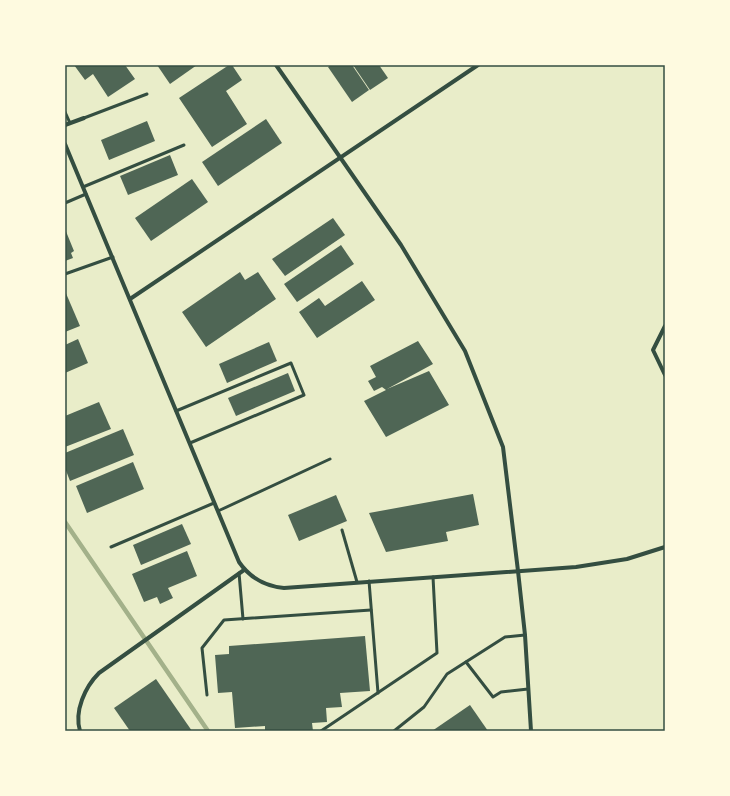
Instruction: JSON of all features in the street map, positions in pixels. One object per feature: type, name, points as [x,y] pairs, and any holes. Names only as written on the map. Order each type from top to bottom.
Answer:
[{"type":"street","points":[[276,65],[401,244],[465,351],[503,447],[525,635],[531,731]]},
{"type":"street","points":[[130,300],[478,65]]},
{"type":"street","points":[[65,126],[84,118]]},
{"type":"street","points":[[65,144],[238,562],[250,576],[268,585],[284,588],[433,576],[576,567],[619,560],[665,547]]},
{"type":"street","points":[[665,326],[653,350],[665,374]]},
{"type":"street","points":[[80,731],[78,718],[80,704],[91,681],[99,673],[244,570]]},
{"type":"lane","points":[[84,118],[147,94]]},
{"type":"lane","points":[[65,112],[70,124]]},
{"type":"lane","points":[[83,187],[184,145]]},
{"type":"lane","points":[[65,203],[86,194]]},
{"type":"lane","points":[[65,274],[113,258]]},
{"type":"lane","points":[[176,411],[291,363],[304,395],[190,443]]},
{"type":"lane","points":[[218,511],[330,459]]},
{"type":"lane","points":[[111,547],[214,503]]},
{"type":"lane","points":[[342,530],[357,582]]},
{"type":"lane","points":[[239,573],[243,619]]},
{"type":"lane","points":[[321,731],[437,653],[433,576]]},
{"type":"lane","points":[[369,581],[378,693]]},
{"type":"lane","points":[[207,694],[202,648],[224,620],[371,610]]},
{"type":"lane","points":[[394,731],[424,707],[447,674],[505,637],[525,635]]},
{"type":"lane","points":[[466,662],[493,698],[501,692],[528,689]]},
{"type":"building","points":[[74,65],[125,65],[135,79],[108,97],[93,74],[85,80]]},
{"type":"building","points":[[157,65],[197,65],[170,84]]},
{"type":"building","points":[[229,65],[232,65],[242,80],[226,91],[247,124],[212,147],[179,98]]},
{"type":"building","points":[[331,65],[352,65],[369,90],[352,102],[328,67]]},
{"type":"building","points":[[353,65],[379,65],[388,78],[370,90]]},
{"type":"building","points":[[266,119],[282,143],[218,186],[202,162]]},
{"type":"building","points":[[147,121],[155,141],[109,160],[101,140]]},
{"type":"building","points":[[170,155],[178,175],[128,195],[120,176]]},
{"type":"building","points":[[192,179],[208,202],[151,241],[135,218]]},
{"type":"building","points":[[333,218],[345,235],[285,276],[272,259]]},
{"type":"building","points":[[65,229],[74,251],[71,253],[73,258],[65,261]]},
{"type":"building","points":[[341,245],[354,264],[297,302],[284,284]]},
{"type":"building","points":[[240,272],[245,280],[258,272],[276,299],[206,347],[182,312]]},
{"type":"building","points":[[362,281],[375,300],[317,338],[299,312],[319,298],[325,306]]},
{"type":"building","points":[[65,291],[80,326],[65,332]]},
{"type":"building","points":[[78,339],[88,363],[65,373],[65,345]]},
{"type":"building","points":[[418,341],[433,364],[387,389],[429,371],[449,405],[386,437],[364,401],[386,390],[382,387],[374,391],[368,381],[376,377],[370,366]]},
{"type":"building","points":[[269,342],[277,361],[227,383],[219,364]]},
{"type":"building","points":[[288,373],[295,391],[236,416],[228,398]]},
{"type":"building","points":[[99,402],[111,429],[65,447],[65,416]]},
{"type":"building","points":[[123,429],[134,455],[70,481],[65,468],[65,453]]},
{"type":"building","points":[[133,462],[144,489],[87,513],[76,486]]},
{"type":"building","points":[[473,494],[479,525],[446,532],[448,541],[386,552],[369,513]]},
{"type":"building","points":[[336,495],[347,521],[299,541],[288,515]]},
{"type":"building","points":[[182,524],[191,544],[141,565],[133,545]]},
{"type":"building","points":[[187,551],[197,576],[168,588],[173,598],[160,604],[157,597],[144,602],[132,574]]},
{"type":"building","points":[[365,636],[370,691],[340,693],[342,707],[326,708],[327,722],[312,723],[313,731],[265,731],[265,726],[235,728],[232,692],[218,693],[215,655],[229,654],[229,646]]},
{"type":"building","points":[[156,679],[192,731],[130,731],[114,708]]},
{"type":"building","points":[[470,705],[488,731],[432,731]]},
{"type":"waterway","points":[[65,522],[208,731]]}]
